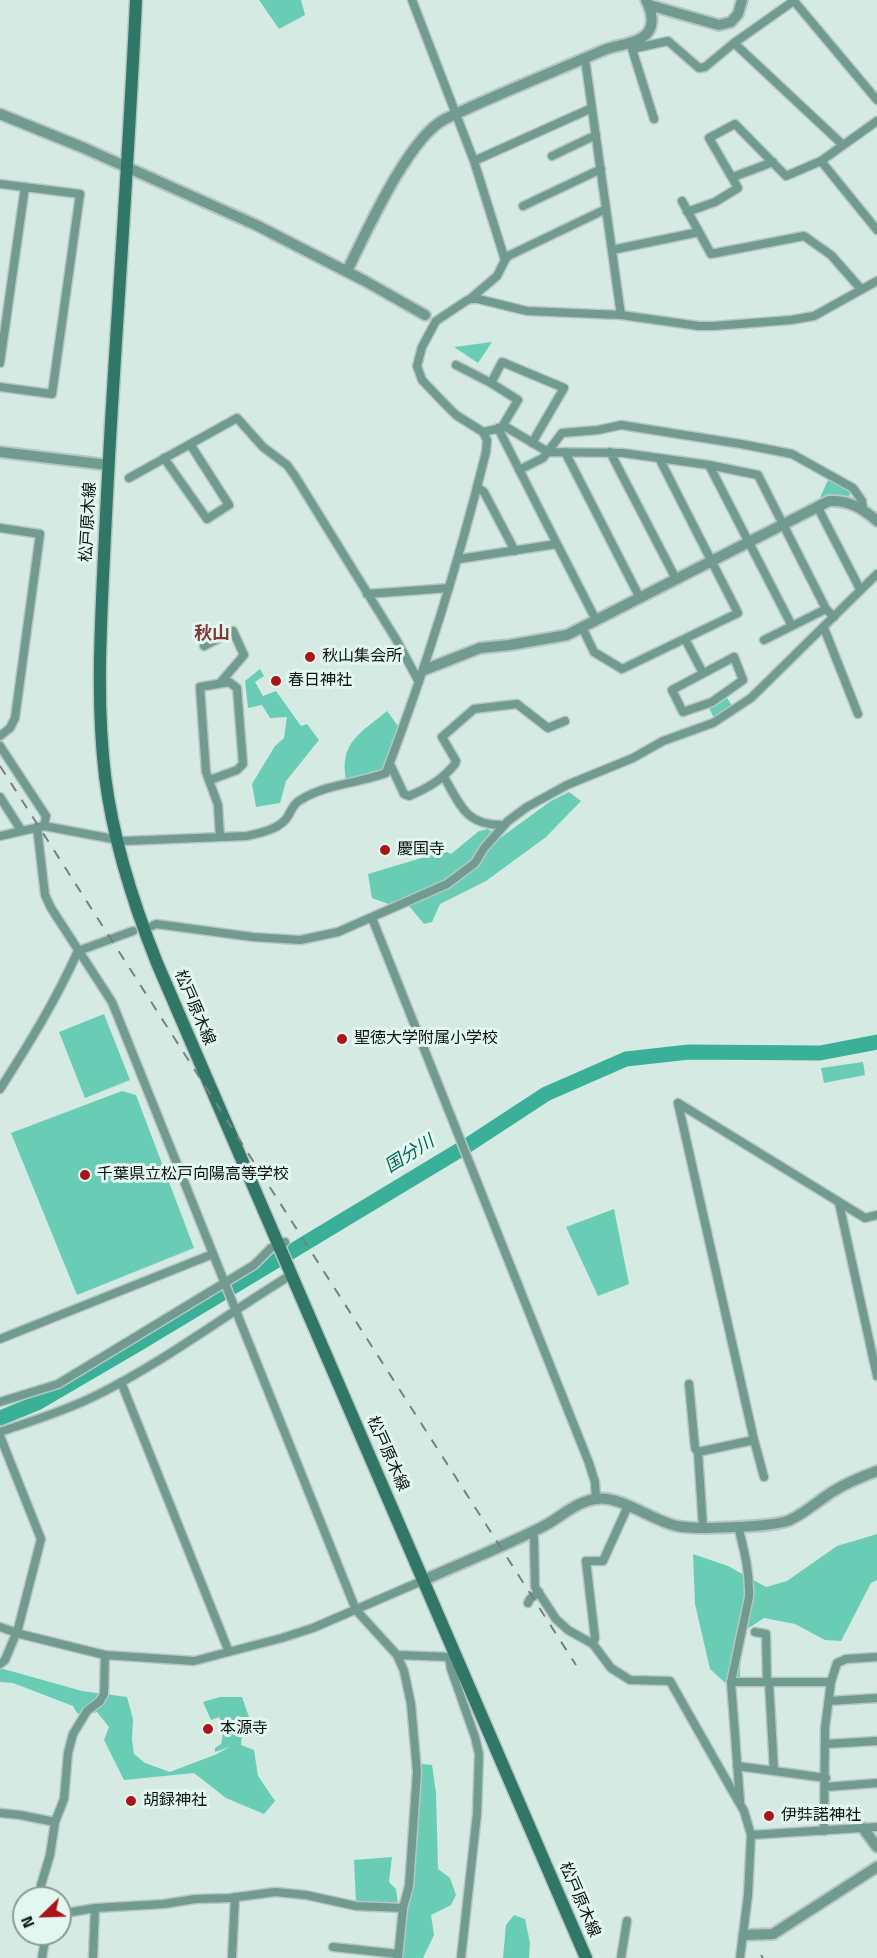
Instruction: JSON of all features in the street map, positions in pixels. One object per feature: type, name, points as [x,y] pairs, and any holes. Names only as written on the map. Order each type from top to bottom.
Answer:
[{"type":"main road","name":"松戸原木線","points":[[136,0],[128,167],[108,465],[100,642],[99,709],[105,777],[117,840],[144,932],[282,1244],[291,1275],[424,1580],[452,1655],[586,1958]]},
{"type":"street","points":[[412,0],[474,161],[505,260]]},
{"type":"street","points":[[647,2],[719,25],[731,22],[738,14],[742,0]]},
{"type":"street","points":[[347,271],[382,201],[414,149],[432,128],[457,114],[609,48],[668,41],[699,68],[705,68],[734,43],[795,1],[877,100]]},
{"type":"street","points":[[631,46],[650,29],[652,18],[647,2]]},
{"type":"street","points":[[734,43],[843,145]]},
{"type":"street","points":[[631,46],[654,119]]},
{"type":"street","points":[[585,59],[621,315]]},
{"type":"street","points":[[474,161],[592,108]]},
{"type":"street","points":[[0,114],[128,167],[256,225],[347,271],[425,315],[439,318]]},
{"type":"street","points":[[687,212],[715,202],[738,188],[709,138],[735,124],[786,176],[821,161],[877,121]]},
{"type":"street","points":[[552,156],[596,135]]},
{"type":"street","points":[[821,161],[877,230]]},
{"type":"street","points":[[733,177],[773,162]]},
{"type":"street","points":[[523,206],[601,169]]},
{"type":"street","points":[[0,184],[80,194],[52,394],[0,387]]},
{"type":"street","points":[[0,363],[25,187]]},
{"type":"street","points":[[682,201],[711,254],[804,236],[831,255],[861,289]]},
{"type":"street","points":[[0,836],[41,826],[117,840],[247,836],[268,830],[287,818],[292,807],[301,799],[322,790],[386,772],[424,670],[459,559],[487,440],[483,432],[456,415],[422,380],[417,366],[419,356],[432,327],[439,318],[470,299],[497,276],[508,256],[606,209]]},
{"type":"street","points":[[612,250],[699,232]]},
{"type":"street","points":[[470,299],[527,311],[621,315],[699,326],[791,320],[814,316],[877,281]]},
{"type":"street","points":[[491,384],[502,362],[564,388],[532,443]]},
{"type":"street","points":[[456,365],[518,400],[500,428]]},
{"type":"street","points":[[129,478],[237,418],[263,447],[287,465],[311,500],[397,641],[419,682]]},
{"type":"street","points":[[519,470],[543,458],[562,433],[598,430],[621,424],[792,454],[853,488],[862,501],[863,509]]},
{"type":"street","points":[[483,432],[506,427],[548,452],[610,452],[709,465],[758,475],[826,609],[834,617]]},
{"type":"street","points":[[500,428],[596,620]]},
{"type":"street","points":[[164,458],[207,519],[229,505],[190,444]]},
{"type":"street","points":[[0,452],[108,465]]},
{"type":"street","points":[[610,452],[676,579]]},
{"type":"street","points":[[565,453],[640,597]]},
{"type":"street","points":[[582,627],[594,652],[622,669],[738,613],[660,458]]},
{"type":"street","points":[[709,465],[792,626]]},
{"type":"street","points":[[477,487],[484,492],[515,551]]},
{"type":"street","points":[[424,670],[480,648],[562,637],[829,501],[848,502],[863,509],[877,521]]},
{"type":"street","points":[[817,506],[860,589]]},
{"type":"street","points":[[0,528],[40,534],[15,718],[10,728],[0,736]]},
{"type":"street","points":[[459,559],[557,544]]},
{"type":"street","points":[[152,926],[156,924],[253,937],[300,940],[338,932],[447,884],[475,863],[484,848],[504,825],[527,807],[567,784],[633,758],[663,741],[713,723],[751,698],[877,574]]},
{"type":"street","points":[[367,594],[449,588]]},
{"type":"street","points":[[764,640],[826,609]]},
{"type":"street","points":[[824,628],[858,714]]},
{"type":"street","points":[[204,646],[233,631],[244,655],[220,683]]},
{"type":"street","points":[[685,639],[703,673]]},
{"type":"street","points":[[734,657],[743,680],[712,702],[683,712],[672,690],[703,673],[734,657]]},
{"type":"street","points":[[210,780],[237,770],[243,764],[237,688],[229,682],[200,687],[206,772],[218,805],[220,837]]},
{"type":"street","points":[[390,764],[404,794],[409,796],[427,789],[444,777],[456,761],[442,736],[474,709],[517,704],[548,728],[565,721]]},
{"type":"street","points":[[0,746],[46,816],[41,826],[45,895],[51,908],[112,1002],[356,1610],[398,1655],[404,1671],[411,1704],[417,1772],[409,1886],[403,1908],[398,1956],[333,1947]]},
{"type":"street","points":[[444,777],[465,813],[471,818],[489,825],[504,825]]},
{"type":"street","points":[[0,796],[21,830]]},
{"type":"street","points":[[372,918],[589,1463],[595,1482],[596,1499]]},
{"type":"street","points":[[0,1089],[37,1032],[78,951],[134,932]]},
{"type":"street","points":[[764,1477],[678,1103],[865,1218],[877,1215]]},
{"type":"street","points":[[839,1203],[877,1376]]},
{"type":"street","points":[[0,1402],[58,1384],[254,1265],[268,1251],[282,1244]]},
{"type":"street","points":[[0,1339],[213,1254]]},
{"type":"street","points":[[0,1664],[5,1659],[16,1633],[41,1539],[0,1434],[62,1410],[121,1382],[291,1275]]},
{"type":"street","points":[[121,1382],[229,1652]]},
{"type":"street","points":[[689,1384],[695,1448],[698,1452],[703,1527]]},
{"type":"street","points":[[698,1452],[754,1440]]},
{"type":"street","points":[[0,1627],[105,1655],[194,1661],[282,1638],[356,1610],[531,1532],[580,1505],[596,1499],[615,1501],[663,1522],[679,1526],[781,1523],[797,1516],[850,1482],[877,1471]]},
{"type":"street","points":[[593,1644],[595,1638],[586,1561],[603,1560],[628,1506]]},
{"type":"street","points":[[738,1526],[750,1582],[749,1597],[731,1682],[740,1802]]},
{"type":"street","points":[[531,1532],[534,1538],[536,1587],[562,1625],[574,1635],[593,1644],[611,1668],[630,1680],[670,1681],[740,1802],[752,1835],[740,1958]]},
{"type":"street","points":[[528,1603],[539,1592]]},
{"type":"street","points":[[755,1632],[766,1634],[774,1771]]},
{"type":"street","points":[[42,1886],[55,1822],[64,1799],[68,1753],[73,1734],[87,1711],[100,1701],[104,1694],[105,1655]]},
{"type":"street","points":[[398,1655],[452,1655],[451,1669],[479,1754],[476,1823],[461,1958]]},
{"type":"street","points":[[824,1831],[826,1744],[831,1682],[837,1663],[846,1659],[877,1657]]},
{"type":"street","points":[[731,1682],[831,1682]]},
{"type":"street","points":[[829,1701],[877,1698]]},
{"type":"street","points":[[826,1744],[877,1741]]},
{"type":"street","points":[[737,1766],[826,1782],[877,1783]]},
{"type":"street","points":[[0,1813],[55,1822]]},
{"type":"street","points":[[752,1835],[877,1827]]},
{"type":"street","points":[[863,1828],[877,1847]]},
{"type":"street","points":[[744,1935],[772,1934],[877,1867]]},
{"type":"street","points":[[72,1912],[275,1892],[356,1906],[403,1908]]},
{"type":"street","points":[[232,1958],[235,1897]]},
{"type":"street","points":[[93,1958],[95,1908]]},
{"type":"street","points":[[621,1958],[627,1921]]},
{"type":"green space","points":[[259,0],[301,0],[305,15],[279,29]]},
{"type":"green space","points":[[492,342],[478,363],[454,347]]},
{"type":"green space","points":[[828,480],[851,489],[849,498],[818,502]]},
{"type":"green space","points":[[260,669],[264,676],[255,682],[263,696],[276,691],[301,726],[307,724],[319,740],[286,781],[280,803],[256,807],[252,784],[275,746],[284,738],[287,717],[270,718],[262,705],[248,708],[245,681]]},
{"type":"green space","points":[[725,695],[733,707],[714,718],[709,708]]},
{"type":"green space","points":[[387,711],[398,726],[384,769],[368,776],[346,780],[346,756],[349,747],[361,732]]},
{"type":"green space","points":[[569,792],[581,801],[546,837],[486,881],[440,904],[432,922],[424,924],[405,901],[391,905],[372,898],[368,874],[445,851],[451,854],[479,831],[488,829],[500,838],[551,801]]},
{"type":"green space","points":[[104,1014],[130,1080],[85,1098],[59,1032]]},
{"type":"green space","points":[[863,1062],[865,1075],[824,1083],[821,1068]]},
{"type":"green space","points":[[122,1091],[136,1095],[194,1248],[77,1295],[11,1133]]},
{"type":"green space","points":[[614,1209],[629,1284],[598,1296],[566,1227]]},
{"type":"green space","points":[[877,1534],[877,1580],[871,1583],[841,1641],[825,1640],[795,1624],[764,1618],[741,1633],[740,1677],[733,1690],[710,1669],[695,1604],[693,1554],[728,1566],[766,1587],[787,1581],[837,1546]]},
{"type":"green space","points":[[0,1668],[82,1691],[127,1697],[133,1719],[134,1754],[145,1763],[170,1772],[229,1747],[215,1752],[215,1748],[221,1744],[223,1734],[227,1731],[219,1717],[211,1720],[203,1702],[220,1697],[242,1697],[249,1717],[243,1726],[241,1745],[254,1750],[258,1776],[275,1801],[264,1814],[226,1798],[194,1773],[124,1780],[104,1740],[109,1727],[97,1712],[81,1715],[73,1706],[13,1683],[0,1682]]},
{"type":"green space","points":[[421,1764],[432,1765],[436,1793],[438,1869],[450,1878],[456,1895],[451,1905],[431,1915],[434,1935],[423,1958],[401,1958]]},
{"type":"green space","points":[[392,1857],[389,1882],[396,1889],[398,1905],[356,1903],[354,1860]]},
{"type":"green space","points":[[514,1915],[525,1919],[530,1943],[529,1958],[503,1958],[506,1925]]},
{"type":"waterway","name":"国分川","points":[[0,1418],[37,1403],[138,1344],[468,1145],[546,1094],[626,1059],[689,1052],[820,1053],[877,1042]]},
{"type":"railway","points":[[0,766],[576,1665]]},
{"type":"place","name":"秋山集会所","points":[[310,657]]},
{"type":"place","name":"春日神社","points":[[276,681]]},
{"type":"place","name":"慶国寺","points":[[385,850]]},
{"type":"place","name":"聖徳大学附属小学校","points":[[342,1039]]},
{"type":"place","name":"千葉県立松戸向陽高等学校","points":[[85,1175]]},
{"type":"place","name":"本源寺","points":[[208,1729]]},
{"type":"place","name":"胡録神社","points":[[131,1801]]},
{"type":"place","name":"伊弉諾神社","points":[[769,1816]]},
{"type":"district","name":"秋山","points":[[212,635]]}]
